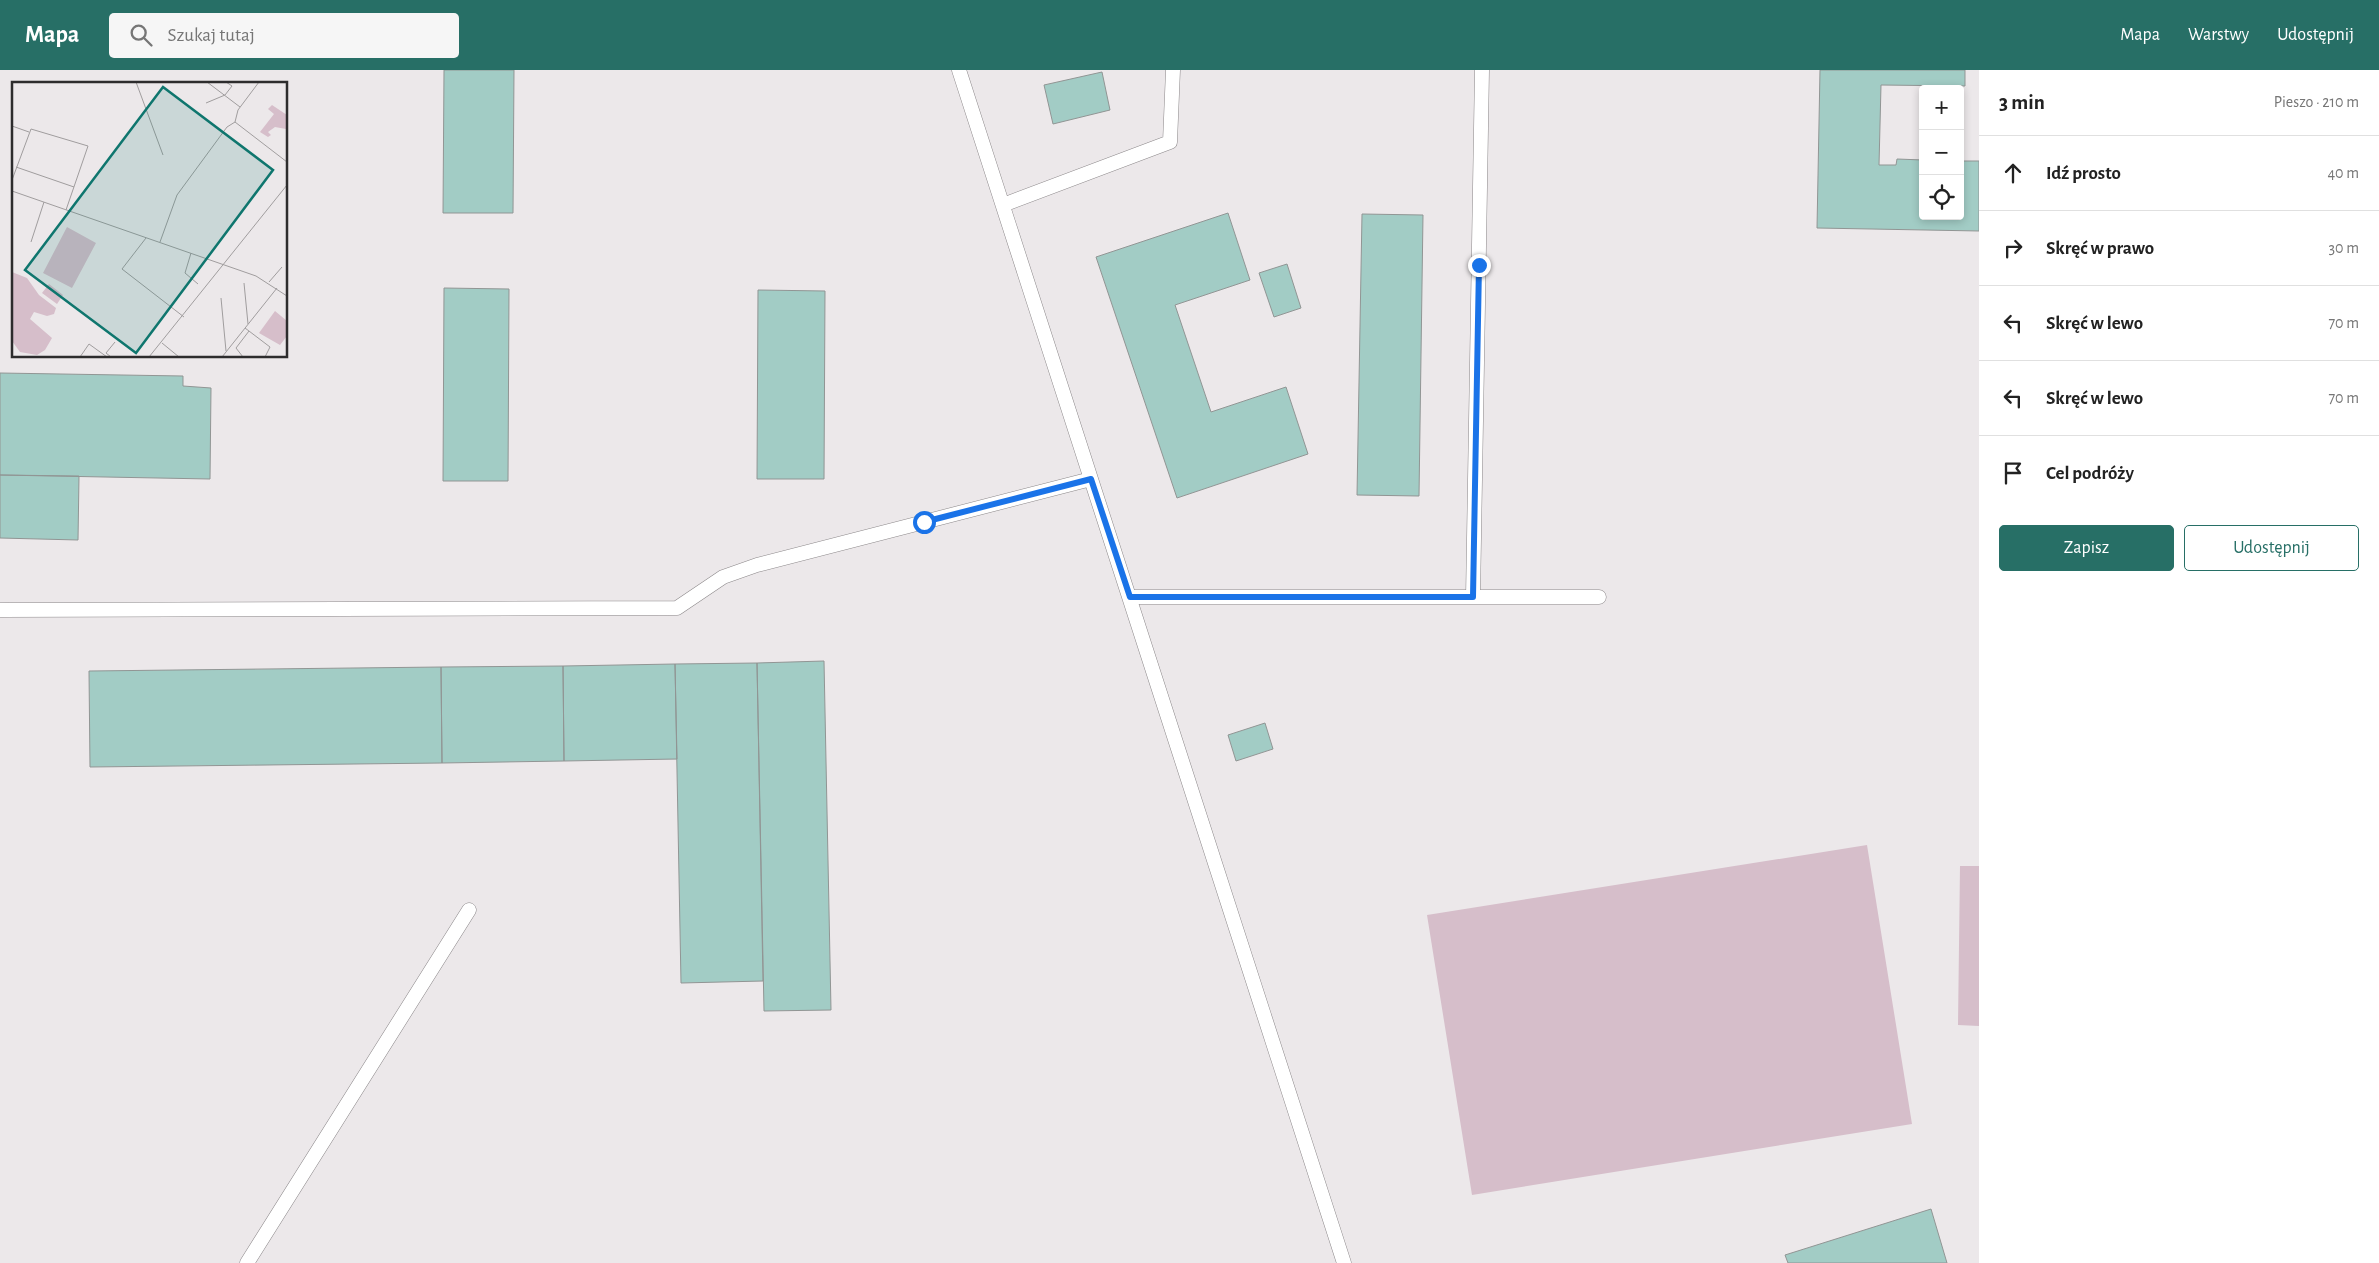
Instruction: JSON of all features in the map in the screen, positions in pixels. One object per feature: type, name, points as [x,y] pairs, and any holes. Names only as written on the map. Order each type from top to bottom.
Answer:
[{"type":"lane","points":[[959,70],[1344,1263]]},
{"type":"lane","points":[[1003,205],[1170,142],[1173,70]]},
{"type":"lane","points":[[1473,597],[1482,70]]},
{"type":"lane","points":[[0,610],[677,608],[723,577],[758,564],[1091,479]]},
{"type":"lane","points":[[1130,597],[1599,597]]},
{"type":"lane","points":[[247,1263],[469,910]]},
{"type":"shaded area","points":[[1867,845],[1912,1124],[1472,1195],[1427,915]]},
{"type":"shaded area","points":[[1960,866],[1979,866],[1979,1026],[1958,1025]]},
{"type":"building","points":[[444,70],[514,70],[513,213],[443,213]]},
{"type":"building","points":[[1820,70],[1965,70],[1965,86],[1881,85],[1879,165],[1896,165],[1897,159],[1919,160],[1919,220],[1964,220],[1964,161],[1979,161],[1979,231],[1817,228]]},
{"type":"building","points":[[1102,72],[1110,110],[1053,124],[1044,85]]},
{"type":"building","points":[[1228,213],[1250,280],[1175,305],[1211,412],[1286,387],[1308,454],[1177,498],[1096,257]]},
{"type":"building","points":[[1362,214],[1423,215],[1419,496],[1357,495]]},
{"type":"building","points":[[1287,264],[1301,308],[1274,317],[1259,273]]},
{"type":"building","points":[[444,288],[509,289],[508,481],[443,481]]},
{"type":"building","points":[[758,290],[825,291],[824,479],[757,479]]},
{"type":"building","points":[[0,373],[183,376],[183,386],[211,388],[210,479],[0,475]]},
{"type":"building","points":[[0,475],[79,476],[78,540],[0,538]]},
{"type":"building","points":[[824,661],[831,1010],[764,1011],[757,663]]},
{"type":"building","points":[[757,663],[763,981],[681,983],[675,664]]},
{"type":"building","points":[[675,664],[677,759],[564,761],[563,666]]},
{"type":"building","points":[[563,666],[564,761],[442,763],[441,667]]},
{"type":"building","points":[[441,667],[442,763],[90,767],[89,671]]},
{"type":"building","points":[[1265,723],[1273,749],[1236,761],[1228,735]]},
{"type":"building","points":[[1931,1209],[1947,1263],[1788,1263],[1785,1255]]},
{"type":"route","points":[[924,522],[1091,479],[1130,597],[1473,597],[1479,265]]}]
